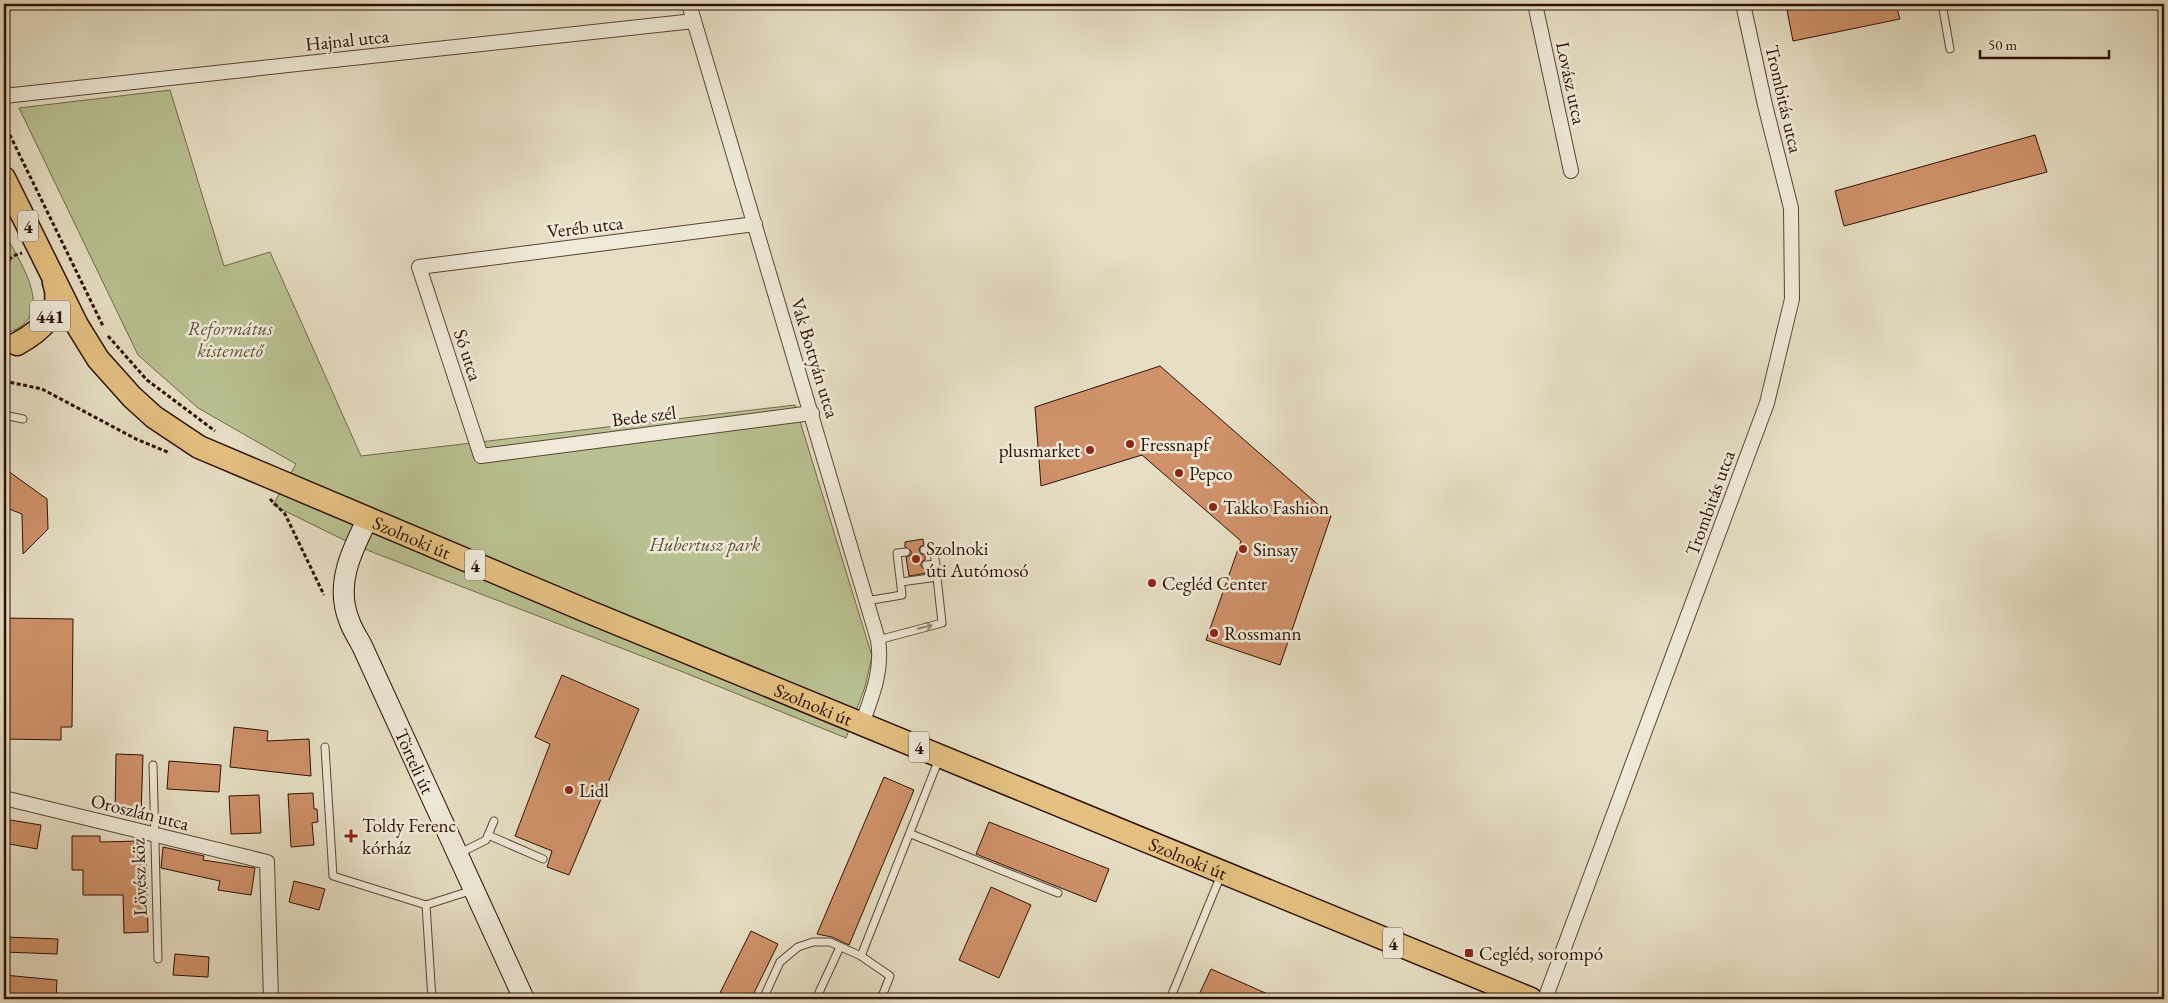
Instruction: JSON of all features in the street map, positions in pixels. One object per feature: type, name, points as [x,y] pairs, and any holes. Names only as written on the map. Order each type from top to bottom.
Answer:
[{"type":"main road","name":"4","points":[[4,178],[77,326]]},
{"type":"main road","name":"441","points":[[11,344],[36,333],[48,319],[58,293],[51,275]]},
{"type":"main road","name":"441","points":[[11,344],[77,326]]},
{"type":"main road","name":"Szolnoki út","points":[[77,326],[98,359],[114,378],[154,417],[199,447],[367,520],[1530,999]]},
{"type":"main road","name":"Törteli út","points":[[367,520],[354,545],[345,573],[342,594],[348,620],[364,648],[524,999]]},
{"type":"street","name":"Vak Bottyán utca","points":[[689,4],[878,640],[881,654],[880,671],[862,724]]},
{"type":"street","name":"Lovász utca","points":[[1535,4],[1571,171]]},
{"type":"street","name":"Trombitás utca","points":[[1545,999],[1767,403],[1792,299],[1791,208],[1765,105],[1743,4]]},
{"type":"street","name":"Hajnal utca","points":[[4,96],[694,21]]},
{"type":"street","name":"Veréb utca","points":[[419,267],[755,224]]},
{"type":"street","name":"Só utca","points":[[419,267],[481,456]]},
{"type":"street","name":"Bede szél","points":[[481,456],[812,413]]},
{"type":"street","name":"Oroszlán utca","points":[[4,798],[267,862],[271,999]]},
{"type":"lane","points":[[1942,4],[1950,49]]},
{"type":"lane","points":[[4,415],[23,418]]},
{"type":"lane","points":[[878,640],[942,623],[934,550],[924,550]]},
{"type":"lane","points":[[866,601],[902,595],[897,553],[906,552]]},
{"type":"lane","points":[[926,565],[936,564]]},
{"type":"lane","points":[[899,568],[908,567]]},
{"type":"lane","points":[[900,582],[937,578]]},
{"type":"lane","points":[[324,747],[332,876],[426,906],[474,889]]},
{"type":"lane","points":[[861,956],[911,834],[933,771],[941,756]]},
{"type":"lane","name":"Lövész köz","points":[[153,765],[158,959]]},
{"type":"lane","points":[[458,854],[486,840],[494,821]]},
{"type":"lane","points":[[911,834],[1058,893]]},
{"type":"lane","points":[[488,835],[543,859]]},
{"type":"lane","points":[[1170,999],[1222,872]]},
{"type":"lane","points":[[426,906],[432,999]]},
{"type":"lane","points":[[763,999],[780,962],[798,947],[813,942],[830,942],[861,956],[890,976],[881,999]]},
{"type":"lane","points":[[816,999],[840,947]]},
{"type":"path","points":[[4,123],[106,332],[147,380],[218,434]]},
{"type":"path","points":[[4,381],[42,389],[136,439],[176,455]]},
{"type":"green space","name":"Hubertusz park","points":[[170,90],[224,266],[270,252],[361,456],[795,405],[872,656],[865,687],[846,738],[683,672],[354,545],[273,505],[296,464],[198,408],[138,355],[19,108]]},
{"type":"green space","points":[[9,241],[29,280],[33,306],[29,317],[20,327],[4,334],[4,243]]},
{"type":"building","points":[[1820,4],[1896,4],[1900,19],[1793,41],[1787,10]]},
{"type":"building","points":[[2035,135],[2047,172],[1844,226],[1835,191]]},
{"type":"building","points":[[1160,366],[1331,516],[1280,665],[1206,640],[1241,541],[1142,455],[1041,486],[1035,407]]},
{"type":"building","points":[[4,468],[47,499],[48,529],[23,554],[22,514],[4,507]]},
{"type":"building","name":"Szolnoki úti Autómosó","points":[[923,539],[924,545],[919,550],[921,554],[925,555],[925,560],[921,562],[921,566],[927,570],[927,573],[909,576],[906,557],[911,555],[911,551],[905,547],[905,542]]},
{"type":"building","points":[[4,618],[73,619],[72,727],[61,727],[61,740],[4,739]]},
{"type":"building","name":"Lidl","points":[[562,675],[639,709],[569,875],[547,867],[552,851],[515,836],[550,744],[535,737]]},
{"type":"building","points":[[234,727],[268,731],[267,741],[309,739],[311,776],[230,767]]},
{"type":"building","points":[[116,754],[143,755],[141,815],[115,814]]},
{"type":"building","points":[[169,761],[221,765],[219,792],[167,789]]},
{"type":"building","points":[[884,777],[914,790],[849,945],[832,937],[817,934]]},
{"type":"building","points":[[313,793],[314,809],[317,809],[318,822],[312,823],[314,845],[291,847],[288,794]]},
{"type":"building","points":[[259,795],[261,833],[231,834],[229,796]]},
{"type":"building","points":[[4,819],[41,825],[37,849],[4,843]]},
{"type":"building","points":[[989,822],[1109,869],[1096,902],[976,854]]},
{"type":"building","points":[[72,836],[100,836],[100,842],[140,841],[140,859],[146,859],[148,932],[124,933],[123,895],[83,895],[83,870],[72,870]]},
{"type":"building","points":[[163,847],[204,856],[203,860],[255,868],[251,895],[218,890],[220,881],[161,868]]},
{"type":"building","points":[[294,881],[325,889],[319,910],[289,902]]},
{"type":"building","points":[[991,887],[1031,905],[999,978],[959,960]]},
{"type":"building","points":[[751,931],[778,944],[751,999],[717,999]]},
{"type":"building","points":[[4,937],[58,939],[57,954],[4,952]]},
{"type":"building","points":[[175,954],[209,957],[208,977],[173,975]]},
{"type":"building","points":[[1211,969],[1279,999],[1197,999]]},
{"type":"building","points":[[4,975],[57,980],[56,999],[4,996]]},
{"type":"place","name":"Fressnapf","points":[[1130,444]]},
{"type":"place","name":"plusmarket","points":[[1090,450]]},
{"type":"place","name":"Pepco","points":[[1179,473]]},
{"type":"place","name":"Takko Fashion","points":[[1213,507]]},
{"type":"place","name":"Sinsay","points":[[1243,549]]},
{"type":"place","name":"Szolnoki úti Autómosó","points":[[916,559]]},
{"type":"place","name":"Cegléd Center","points":[[1152,583]]},
{"type":"place","name":"Rossmann","points":[[1214,633]]},
{"type":"place","name":"Lidl","points":[[569,790]]},
{"type":"place","name":"Toldy Ferenc kórház","points":[[351,836]]},
{"type":"place","name":"Cegléd, sorompó","points":[[1469,953]]},
{"type":"park label","name":"Református kistemető","points":[[230,339]]}]
